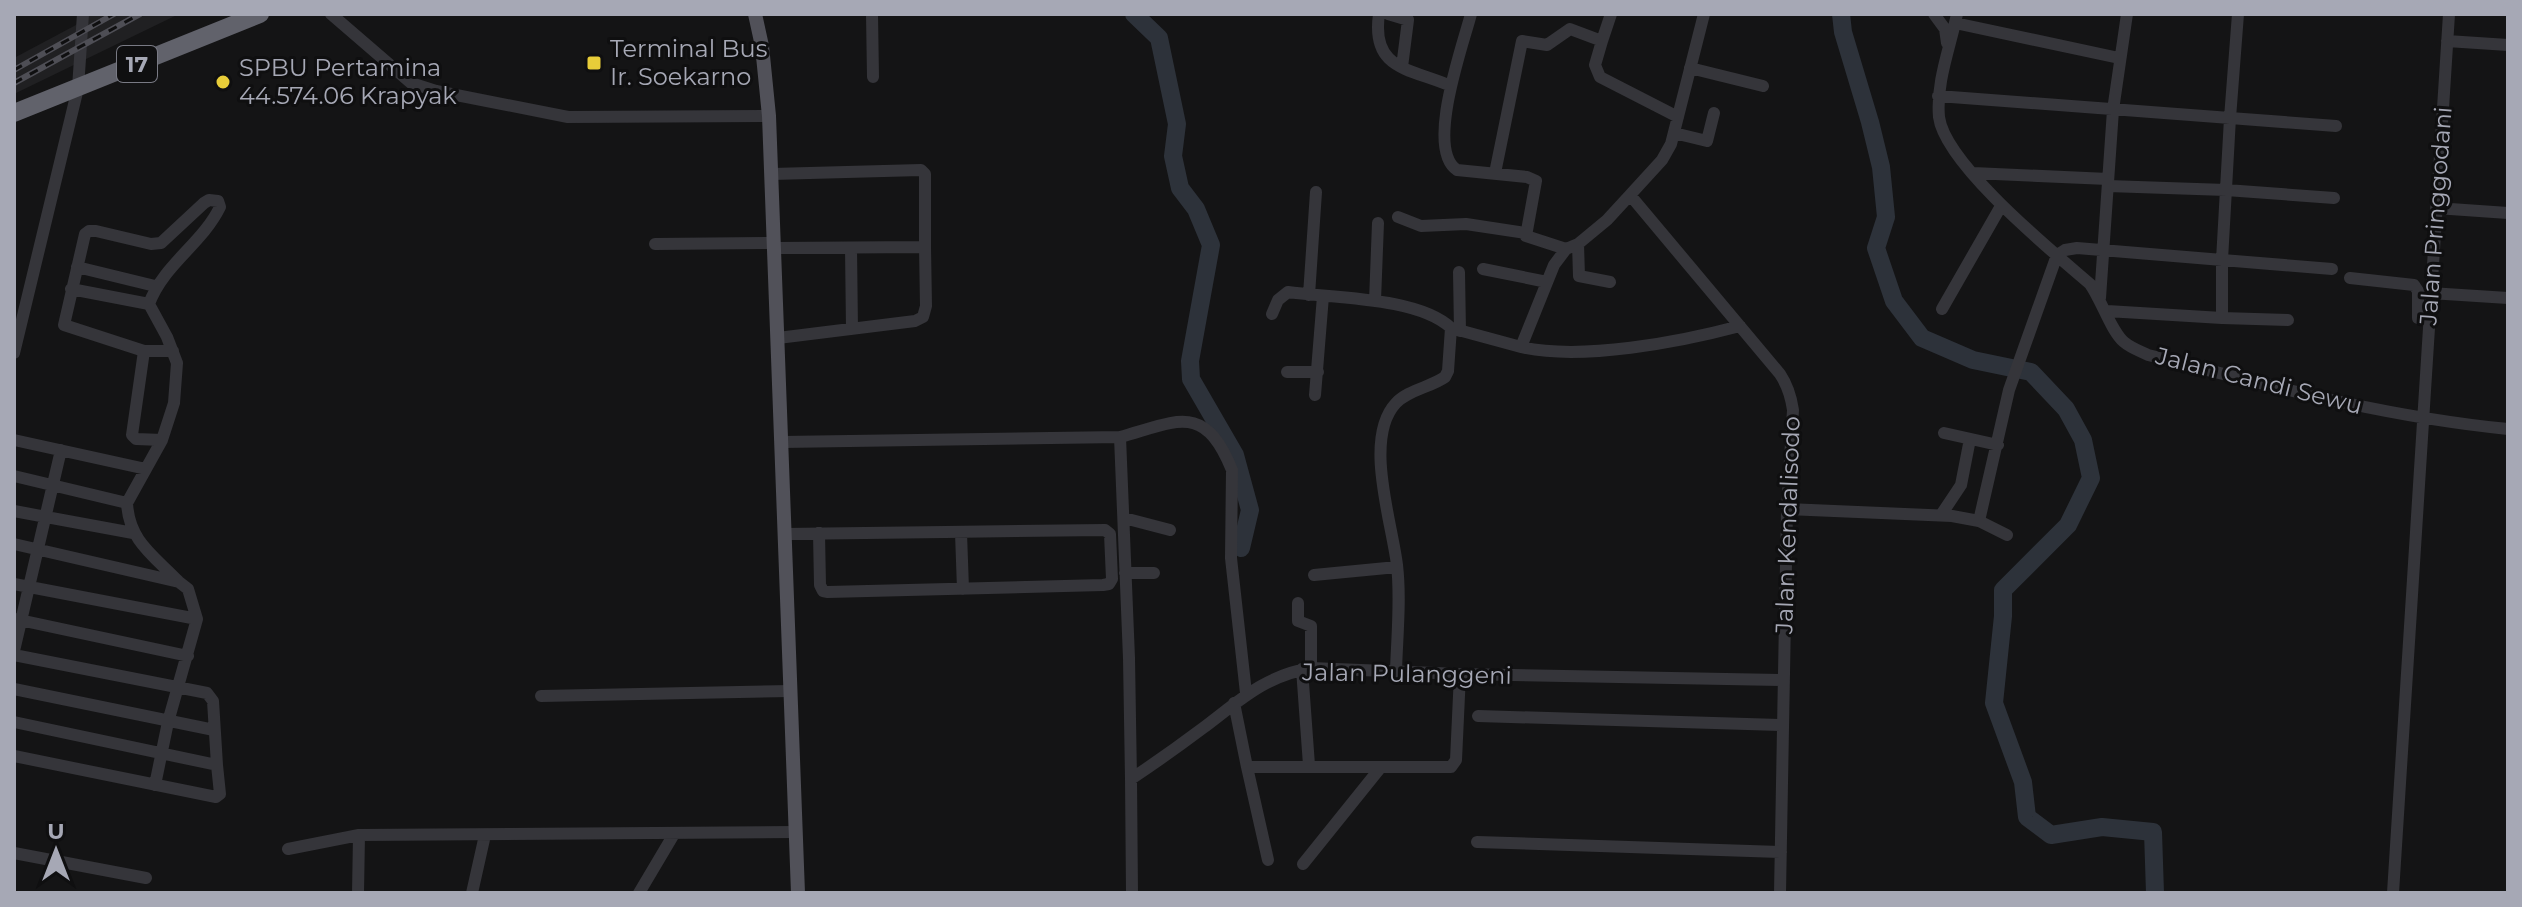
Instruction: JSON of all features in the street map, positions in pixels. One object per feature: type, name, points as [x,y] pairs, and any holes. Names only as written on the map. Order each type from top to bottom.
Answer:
[{"type":"highway","name":"17","points":[[14,113],[260,14]]},
{"type":"main road","points":[[755,14],[762,46],[772,174],[798,893]]},
{"type":"street","points":[[14,353],[78,88],[83,14]]},
{"type":"street","points":[[331,14],[343,19],[411,83],[436,91],[568,117],[769,116]]},
{"type":"street","points":[[872,14],[873,77]]},
{"type":"street","points":[[1379,14],[1376,34],[1386,59],[1451,86]]},
{"type":"street","points":[[1388,14],[1408,20],[1402,67]]},
{"type":"street","points":[[1471,14],[1451,86],[1445,127],[1446,156],[1457,170],[1527,177],[1536,181],[1527,238],[1572,247]]},
{"type":"street","points":[[1611,14],[1595,65],[1600,77],[1678,117]]},
{"type":"street","points":[[1521,347],[1554,265],[1607,220],[1662,160],[1674,133],[1704,14]]},
{"type":"street","points":[[1934,14],[1945,29],[1947,52]]},
{"type":"street","points":[[2100,298],[2113,110],[2127,14]]},
{"type":"street","points":[[2222,318],[2222,260],[2238,14]]},
{"type":"street","name":"Jalan Pringgodani","points":[[2393,893],[2449,14]]},
{"type":"street","points":[[1956,18],[2119,58]]},
{"type":"street","name":"Jalan Candi Sewu","points":[[1956,18],[1938,96],[1940,123],[1946,136],[2001,206],[2090,284],[2124,342],[2148,355],[2421,424],[2508,429]]},
{"type":"street","points":[[1495,173],[1522,41],[1544,45],[1572,29],[1602,41]]},
{"type":"street","points":[[2447,41],[2508,45]]},
{"type":"street","points":[[1690,68],[1763,86]]},
{"type":"street","points":[[1938,96],[2336,126]]},
{"type":"street","points":[[1674,133],[1707,141],[1714,113]]},
{"type":"street","points":[[772,174],[921,170],[925,174],[926,306],[923,317],[915,321],[778,338]]},
{"type":"street","points":[[1973,173],[2334,198]]},
{"type":"street","points":[[1309,295],[1316,192]]},
{"type":"street","name":"Jalan Kendalisodo","points":[[1630,195],[1780,374],[1788,385],[1792,399],[1782,680],[1780,893]]},
{"type":"street","points":[[155,785],[168,722],[197,619],[188,589],[133,533],[128,521],[127,503],[162,440],[174,403],[177,363],[173,351],[149,304],[155,286],[209,225],[220,207],[218,201],[204,203],[161,243],[151,244],[96,231],[87,232],[64,326],[144,351],[173,351]]},
{"type":"street","points":[[1942,309],[2001,206]]},
{"type":"street","points":[[2436,208],[2508,213]]},
{"type":"street","points":[[1398,217],[1416,226],[1466,224],[1526,233]]},
{"type":"street","points":[[1375,301],[1378,223]]},
{"type":"street","points":[[655,244],[925,247]]},
{"type":"street","points":[[1572,247],[1579,276],[1610,282]]},
{"type":"street","points":[[851,248],[852,329]]},
{"type":"street","points":[[1979,521],[2009,390],[2057,255],[2070,248],[2332,269]]},
{"type":"street","points":[[77,267],[155,286]]},
{"type":"street","points":[[1483,269],[1547,282]]},
{"type":"street","points":[[1396,671],[1397,567],[1382,467],[1382,431],[1395,404],[1445,377],[1448,371],[1456,329],[1459,272]]},
{"type":"street","points":[[2350,278],[2414,285],[2418,291],[2418,318],[2428,321]]},
{"type":"street","points":[[71,289],[149,304]]},
{"type":"street","points":[[1272,314],[1278,300],[1288,292],[1375,301],[1423,311],[1456,329],[1544,352],[1587,352],[1664,342],[1740,326]]},
{"type":"street","points":[[2430,293],[2508,298]]},
{"type":"street","points":[[1315,395],[1323,296]]},
{"type":"street","points":[[2107,311],[2288,320]]},
{"type":"street","points":[[144,351],[132,435],[138,439],[162,440]]},
{"type":"street","points":[[1287,372],[1318,372]]},
{"type":"street","points":[[782,442],[1120,437],[1187,420],[1202,425],[1217,439],[1232,470],[1231,558],[1238,699],[1268,860]]},
{"type":"street","points":[[1944,433],[1998,445]]},
{"type":"street","points":[[1120,437],[1132,893]]},
{"type":"street","points":[[1941,515],[1961,485],[1970,439]]},
{"type":"street","points":[[14,440],[146,469]]},
{"type":"street","points":[[14,756],[217,797],[220,794],[211,696],[14,653],[18,620],[39,549],[61,450]]},
{"type":"street","points":[[14,476],[127,503]]},
{"type":"street","points":[[1787,509],[1941,515],[1979,521],[2007,535]]},
{"type":"street","points":[[14,511],[133,533]]},
{"type":"street","points":[[1124,518],[1170,530]]},
{"type":"street","points":[[785,534],[819,533],[961,533],[1105,530],[1110,534],[1112,579],[1107,585],[823,591],[820,585],[819,533]]},
{"type":"street","points":[[961,533],[963,589]]},
{"type":"street","points":[[14,544],[179,582]]},
{"type":"street","points":[[1314,575],[1397,567]]},
{"type":"street","points":[[1125,573],[1154,573]]},
{"type":"street","points":[[14,584],[197,619]]},
{"type":"street","points":[[1298,603],[1297,619],[1311,626],[1306,668],[1309,765]]},
{"type":"street","points":[[18,620],[188,656]]},
{"type":"street","name":"Jalan Pulanggeni","points":[[1131,779],[1238,699],[1272,679],[1306,668],[1782,680]]},
{"type":"street","points":[[1251,766],[1451,767],[1454,764],[1460,674]]},
{"type":"street","points":[[14,689],[214,730]]},
{"type":"street","points":[[541,696],[790,691]]},
{"type":"street","points":[[1478,716],[1782,725]]},
{"type":"street","points":[[14,722],[217,765]]},
{"type":"street","points":[[1303,864],[1381,767]]},
{"type":"street","points":[[288,849],[359,835],[795,832]]},
{"type":"street","points":[[639,893],[674,834]]},
{"type":"street","points":[[358,893],[359,835]]},
{"type":"street","points":[[472,893],[485,835]]},
{"type":"street","points":[[1477,842],[1781,852]]},
{"type":"street","points":[[14,853],[146,878]]},
{"type":"shaded area","points":[[86,14],[179,14],[14,94],[14,58],[76,25]]},
{"type":"waterway","points":[[1134,14],[1159,38],[1177,124],[1173,156],[1180,188],[1196,209],[1211,245],[1190,361],[1191,379],[1235,455],[1250,510],[1241,548]]},
{"type":"waterway","points":[[1841,14],[1843,32],[1881,167],[1886,217],[1876,248],[1894,301],[1922,338],[1973,360],[2031,372],[2066,409],[2083,440],[2091,478],[2068,525],[2003,590],[1994,703],[2023,782],[2027,817],[2051,835],[2102,827],[2153,832],[2155,893]]},
{"type":"railway","points":[[14,70],[114,14]]},
{"type":"railway","points":[[14,83],[140,14]]},
{"type":"place","name":"Terminal Bus Ir. Soekarno","points":[[594,63]]},
{"type":"place","name":"SPBU Pertamina 44.574.06 Krapyak","points":[[223,82]]}]
